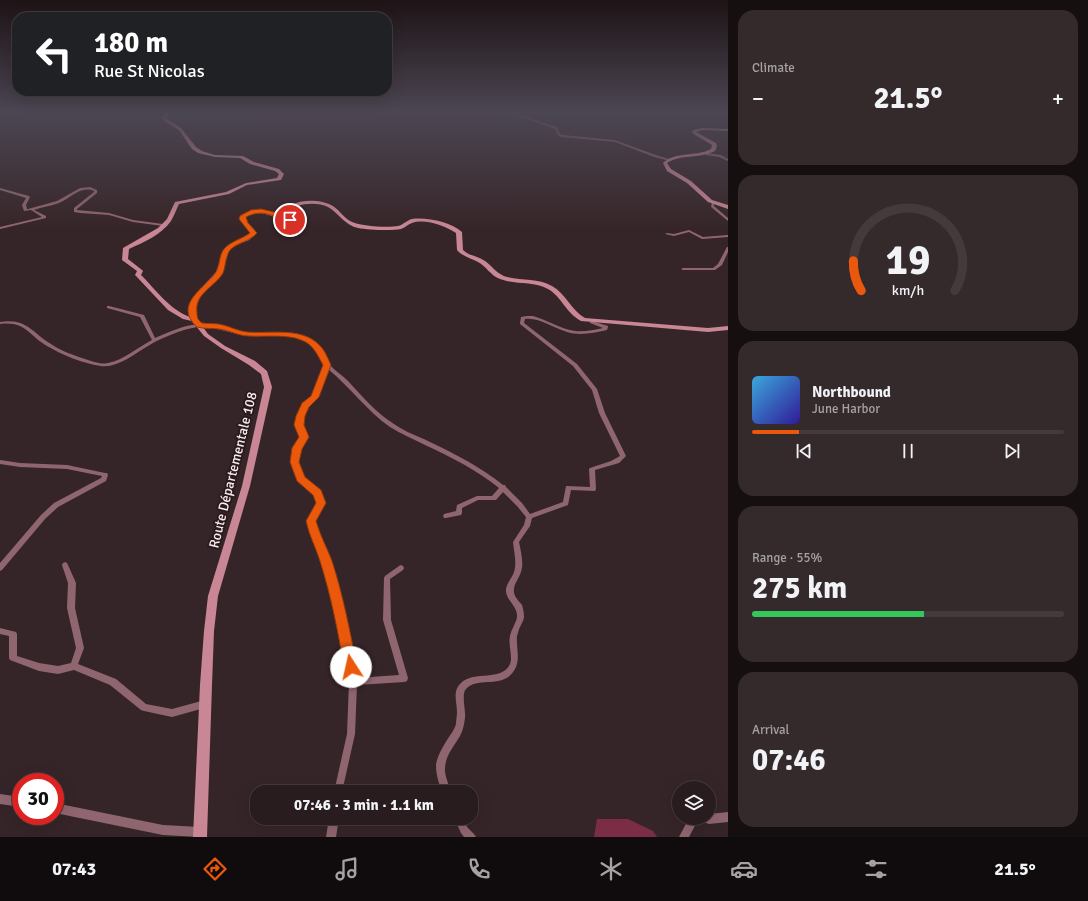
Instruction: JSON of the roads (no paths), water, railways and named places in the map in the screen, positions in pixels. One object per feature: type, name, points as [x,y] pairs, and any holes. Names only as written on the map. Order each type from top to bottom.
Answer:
[{"type":"main road","points":[[197,323],[166,305],[138,275],[140,271],[125,260],[126,248],[157,231],[169,220],[173,208],[177,203],[227,193],[246,184],[274,181],[279,179],[282,174],[277,170],[252,163],[241,157],[215,156],[199,151]]},
{"type":"main road","points":[[712,151],[707,154],[670,160],[665,163],[669,170],[689,182],[702,196],[713,203],[728,207]]},
{"type":"main road","points":[[197,323],[192,307],[197,296],[219,273],[226,250],[254,233],[242,219],[243,216],[253,211],[261,211],[272,213],[283,219],[294,220],[300,218],[303,214],[296,209],[295,205],[310,202],[330,206],[348,222],[358,226],[393,228],[401,227],[418,220],[447,225],[459,232],[460,250],[464,254],[481,262],[503,279],[535,282],[551,288],[563,297],[567,308],[583,320],[592,322],[708,330],[728,328]]},
{"type":"main road","name":"Route Départementale 108","points":[[197,323],[206,335],[216,343],[252,362],[264,373],[268,387],[246,486],[213,596],[209,631],[205,704],[200,835]]},
{"type":"street","points":[[640,151],[670,160]]},
{"type":"street","points":[[707,154],[718,155],[728,160]]},
{"type":"street","points":[[0,189],[28,197],[24,208],[25,210],[31,210],[58,202],[81,189],[90,188],[95,190],[95,193],[75,209],[77,212],[109,214],[132,222],[163,225]]},
{"type":"street","points":[[713,203],[712,206],[728,220]]},
{"type":"street","points":[[0,228],[45,218],[44,216],[31,210]]},
{"type":"street","points":[[667,234],[674,235],[689,231],[698,237],[707,239],[728,236]]},
{"type":"street","points":[[683,269],[714,269],[720,265],[728,248]]},
{"type":"street","points":[[109,307],[142,316],[154,340]]},
{"type":"street","points":[[529,517],[566,503],[568,488],[593,489],[592,469],[604,464],[611,464],[621,460],[623,456],[602,413],[595,390],[575,365],[522,323],[523,318],[530,317],[560,329],[574,332],[594,331],[605,329],[606,327],[592,322]]},
{"type":"street","points":[[0,323],[10,322],[19,324],[28,328],[50,346],[97,365],[112,364],[154,340],[194,326],[197,323],[221,327],[234,332],[247,334],[293,335],[304,338],[320,350],[327,365],[371,409],[389,424],[470,464],[503,487],[520,504],[529,517],[527,526],[516,542],[519,561],[518,571],[510,589],[511,597],[520,607],[521,618],[516,625],[512,641],[514,665],[507,675],[496,679],[473,680],[463,686],[458,695],[461,712],[459,730],[446,749],[440,767],[441,780],[444,785]]},
{"type":"street","points":[[327,365],[315,397],[306,405],[300,416],[299,425],[304,437],[297,448],[295,462],[301,478],[317,493],[321,503],[311,521],[314,533],[326,561],[341,616],[353,682],[351,734],[340,785]]},
{"type":"street","points":[[0,462],[20,465],[67,468],[105,475],[104,479],[56,505],[43,517],[0,568]]},
{"type":"street","points":[[446,516],[459,513],[459,507],[476,498],[494,498],[503,487]]},
{"type":"street","points":[[66,565],[72,584],[71,608],[80,648],[74,666]]},
{"type":"street","points":[[353,682],[404,678],[386,620],[387,578],[401,568]]},
{"type":"street","points":[[0,631],[13,634],[13,658],[58,670],[74,666],[113,682],[144,707],[172,713],[205,704]]},
{"type":"street","points":[[0,799],[12,801]]},
{"type":"street","points":[[64,810],[163,830],[200,835]]},
{"type":"street","points":[[716,818],[728,817]]},
{"type":"street","points":[[331,837],[333,825]]},
{"type":"street","points":[[462,825],[464,830],[471,837]]},
{"type":"street","points":[[684,837],[690,825]]}]
